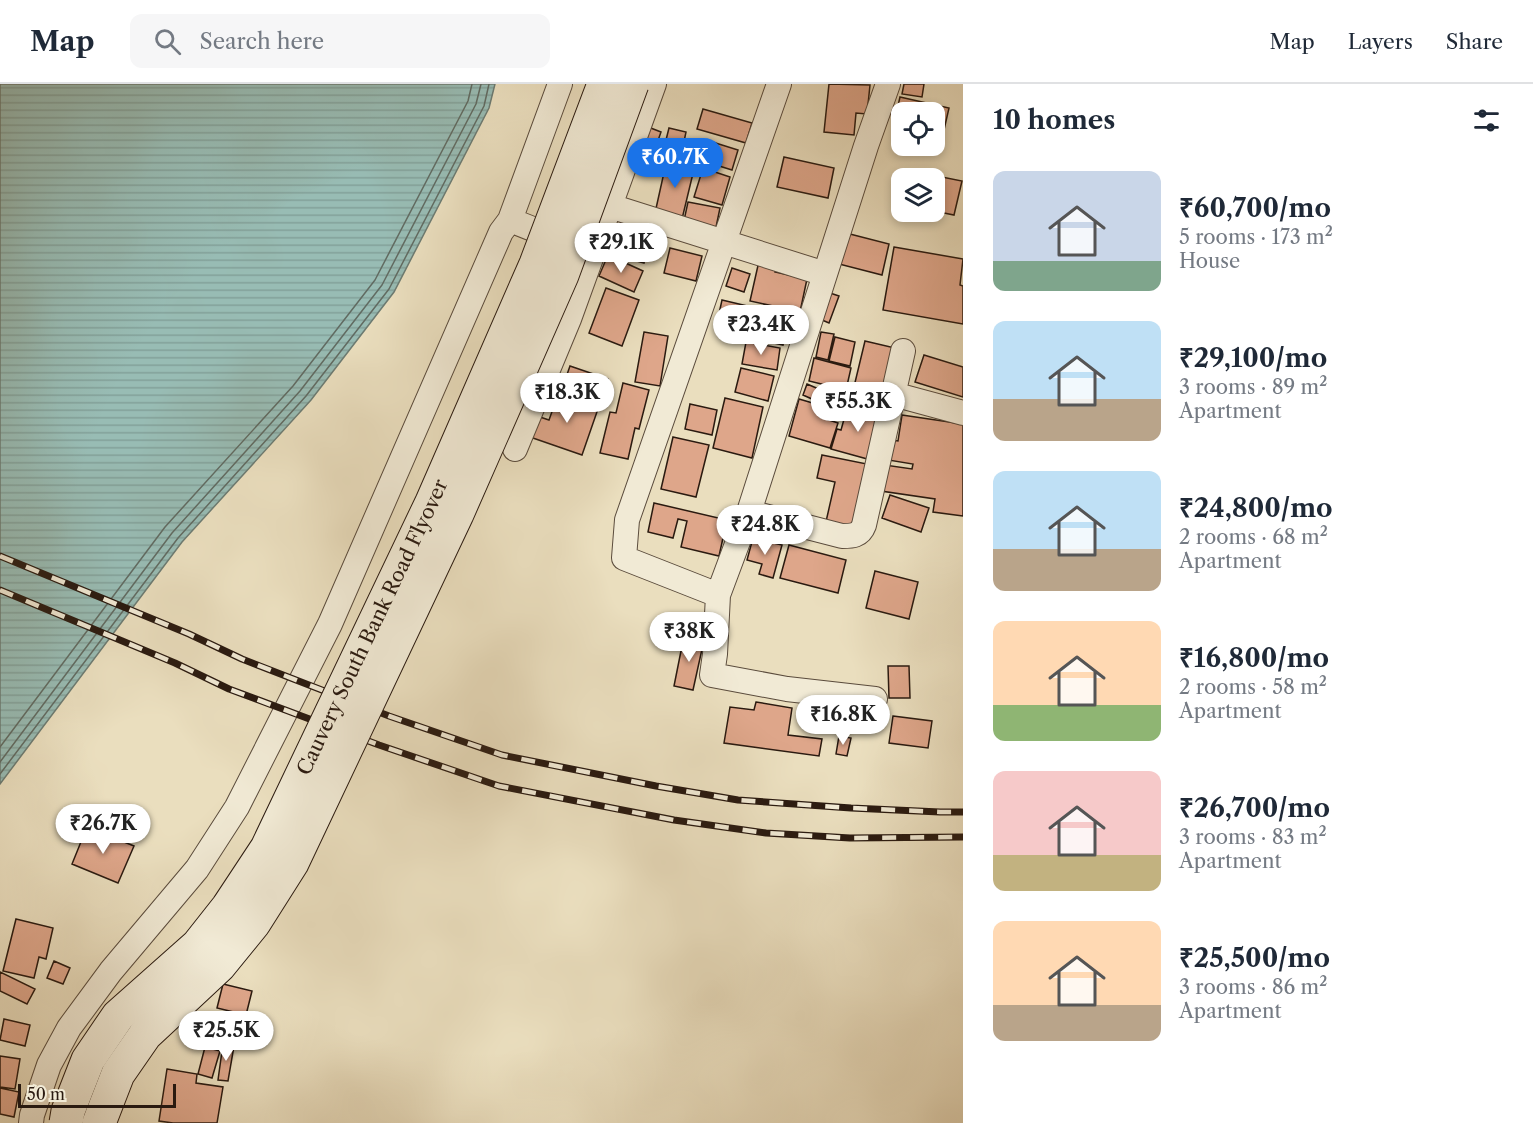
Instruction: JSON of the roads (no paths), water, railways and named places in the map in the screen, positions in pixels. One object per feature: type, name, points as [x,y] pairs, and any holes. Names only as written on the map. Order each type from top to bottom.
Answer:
[{"type":"main road","name":"Cauvery South Bank Road Flyover","points":[[66,1123],[88,1060],[118,1016],[198,945],[228,907],[267,848],[432,502],[536,264],[604,84]]},
{"type":"main road","name":"Cauvery South Bank Road Flyover","points":[[99,1123],[118,1074],[145,1035],[219,966],[254,923],[292,863],[457,514],[562,275],[632,84]]},
{"type":"street","points":[[32,1123],[32,1115],[49,1065],[69,1028],[111,970],[197,869],[237,807],[330,624],[496,241],[510,220],[560,84]]},
{"type":"street","points":[[514,449],[569,319],[654,84]]},
{"type":"street","points":[[718,595],[624,558],[627,520],[779,84]]},
{"type":"street","points":[[875,699],[787,688],[712,675],[718,595],[749,512],[888,84]]},
{"type":"street","points":[[610,206],[825,274]]},
{"type":"street","points":[[510,220],[593,253]]},
{"type":"street","points":[[749,512],[842,536],[853,536],[859,533],[864,525],[903,351]]},
{"type":"street","points":[[893,394],[963,413]]},
{"type":"water","points":[[0,84],[495,84],[489,108],[394,292],[311,400],[182,542],[0,784]]},
{"type":"railway","points":[[0,556],[189,634],[242,659],[389,716],[502,755],[738,800],[851,808],[963,812]]},
{"type":"railway","points":[[0,590],[175,663],[229,689],[379,745],[499,786],[674,820],[766,833],[850,838],[963,837]]}]
